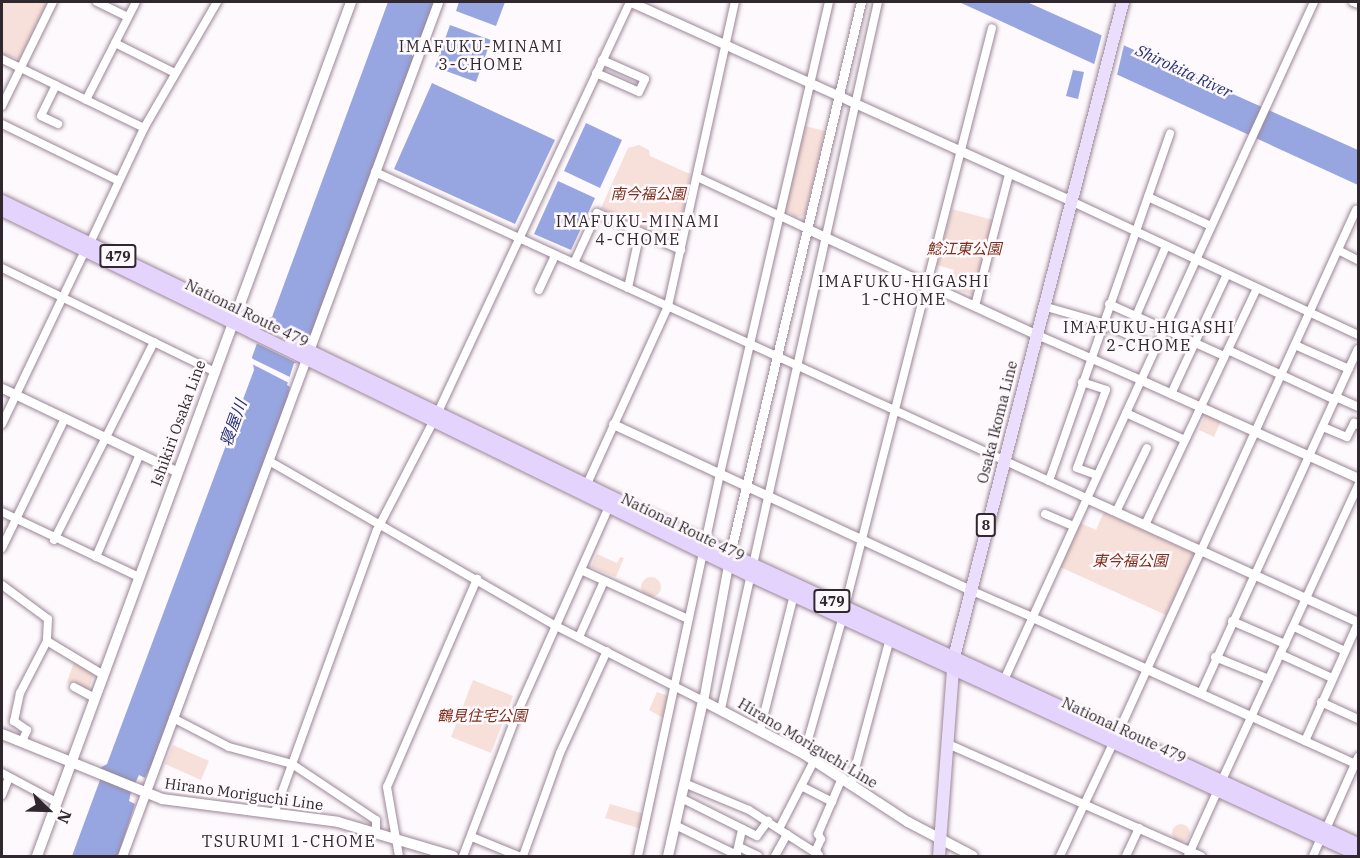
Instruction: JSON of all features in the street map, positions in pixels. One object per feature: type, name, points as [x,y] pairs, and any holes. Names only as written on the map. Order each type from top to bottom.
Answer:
[{"type":"highway","name":"National Route 479","points":[[2,201],[88,247],[704,548],[1220,785],[1323,834],[1359,855]]},
{"type":"highway","name":"National Route 479","points":[[2,210],[88,247]]},
{"type":"highway","name":"National Route 479","points":[[436,416],[586,484],[611,502]]},
{"type":"highway","name":"National Route 479","points":[[750,570],[795,594],[844,611],[890,638],[1004,680],[1116,737]]},
{"type":"highway","name":"National Route 479","points":[[1323,834],[1359,844]]},
{"type":"main road","name":"Ishikiri Osaka Line","points":[[37,856],[137,576],[351,2]]},
{"type":"main road","name":"Osaka Ikoma Line","points":[[939,856],[953,662],[1035,333],[1073,202],[1123,2]]},
{"type":"main road","name":"Hirano Moriguchi Line","points":[[703,701],[804,754],[940,841],[973,856]]},
{"type":"main road","points":[[668,856],[703,701]]},
{"type":"main road","name":"Hirano Moriguchi Line","points":[[2,734],[71,760],[162,799],[338,822],[453,856]]},
{"type":"street","points":[[2,106],[53,2]]},
{"type":"street","points":[[97,2],[128,17]]},
{"type":"street","points":[[86,100],[136,2]]},
{"type":"street","points":[[2,424],[144,128],[217,2]]},
{"type":"street","points":[[122,856],[142,791],[173,718],[269,461],[306,353],[438,2]]},
{"type":"street","points":[[274,814],[350,598],[381,527],[521,239],[630,2],[960,153],[1073,202],[1359,335]]},
{"type":"street","points":[[586,484],[669,306],[735,2]]},
{"type":"street","points":[[639,856],[720,474],[829,2]]},
{"type":"street","points":[[269,461],[556,626],[703,701],[729,560],[780,357],[861,2]]},
{"type":"street","points":[[721,709],[750,570],[769,496],[824,237],[878,2]]},
{"type":"street","points":[[1004,680],[1314,2]]},
{"type":"street","points":[[1353,2],[1359,4]]},
{"type":"street","points":[[804,754],[844,611],[992,28]]},
{"type":"street","points":[[115,43],[175,73]]},
{"type":"street","points":[[2,59],[144,128]]},
{"type":"street","points":[[596,73],[639,92],[645,79],[602,60]]},
{"type":"street","points":[[56,85],[38,114],[58,124]]},
{"type":"street","points":[[2,124],[119,181]]},
{"type":"street","points":[[1049,481],[1102,323],[1170,133]]},
{"type":"street","points":[[375,172],[1359,623],[1305,741]]},
{"type":"street","points":[[975,306],[1009,175]]},
{"type":"street","points":[[697,177],[975,306],[1359,478]]},
{"type":"street","points":[[1148,197],[1210,226]]},
{"type":"street","points":[[1060,856],[1356,210]]},
{"type":"street","points":[[574,264],[597,213],[681,250]]},
{"type":"street","points":[[628,288],[640,232]]},
{"type":"street","points":[[1136,316],[1166,246]]},
{"type":"street","points":[[1338,250],[1359,261]]},
{"type":"street","points":[[539,290],[555,255]]},
{"type":"street","points":[[2,268],[213,371]]},
{"type":"street","points":[[1171,394],[1227,274]]},
{"type":"street","points":[[1145,525],[1257,288]]},
{"type":"street","points":[[1109,304],[1194,343],[1226,353],[1359,406]]},
{"type":"street","points":[[1043,306],[1102,323],[1156,347]]},
{"type":"street","points":[[54,540],[154,342]]},
{"type":"street","points":[[1295,345],[1349,369]]},
{"type":"street","points":[[1201,693],[1215,657],[1359,349]]},
{"type":"street","points":[[1082,382],[1106,390],[1077,468],[1096,475]]},
{"type":"street","points":[[2,388],[176,471]]},
{"type":"street","points":[[1126,413],[1185,440]]},
{"type":"street","points":[[2,548],[65,418]]},
{"type":"street","points":[[1323,426],[1347,437],[1354,423],[1359,425]]},
{"type":"street","points":[[613,424],[970,590],[1305,741],[1358,762],[1313,856]]},
{"type":"street","points":[[1116,512],[1147,448]]},
{"type":"street","points":[[96,557],[140,454]]},
{"type":"street","points":[[1190,854],[1359,485]]},
{"type":"street","points":[[463,856],[518,711],[611,502]]},
{"type":"street","points":[[2,512],[54,540],[137,576]]},
{"type":"street","points":[[1045,514],[1073,526]]},
{"type":"street","points":[[581,570],[688,619]]},
{"type":"street","points":[[399,856],[398,839],[387,787],[477,579]]},
{"type":"street","points":[[579,637],[604,580]]},
{"type":"street","points":[[2,585],[46,615],[47,641],[20,693],[14,721],[27,730],[22,742]]},
{"type":"street","points":[[760,730],[795,594]]},
{"type":"street","points":[[1232,621],[1285,644]]},
{"type":"street","points":[[1294,627],[1345,651]]},
{"type":"street","points":[[819,856],[816,850],[821,839],[818,834],[832,802],[847,781],[890,638]]},
{"type":"street","points":[[47,641],[102,674]]},
{"type":"street","points":[[523,856],[560,753],[607,651]]},
{"type":"street","points":[[1280,654],[1332,678]]},
{"type":"street","points":[[1215,657],[1269,680]]},
{"type":"street","points":[[74,687],[93,697]]},
{"type":"street","points":[[1322,702],[1359,719]]},
{"type":"street","points":[[173,718],[229,747],[292,764],[376,820],[376,832]]},
{"type":"street","points":[[948,744],[1085,802],[1190,854],[1201,856]]},
{"type":"street","points":[[779,829],[814,761]]},
{"type":"street","points":[[2,795],[5,776],[56,802]]},
{"type":"street","points":[[684,783],[768,821],[819,856]]},
{"type":"street","points":[[801,786],[832,802]]},
{"type":"street","points":[[681,798],[757,837],[768,821]]},
{"type":"street","points":[[675,825],[737,853],[758,856]]},
{"type":"street","points":[[1126,856],[1139,828]]},
{"type":"street","points":[[737,853],[742,829]]},
{"type":"street","points":[[775,856],[787,834]]},
{"type":"street","points":[[472,837],[518,856]]},
{"type":"green space","points":[[2,2],[48,2],[20,59],[2,54]]},
{"type":"green space","points":[[805,126],[825,131],[805,216],[796,217],[785,210]]},
{"type":"green space","name":"南今福公園","points":[[639,145],[649,150],[650,156],[690,174],[678,243],[601,208],[628,148]]},
{"type":"green space","name":"鯰江東公園","points":[[952,209],[993,220],[975,296],[949,287],[954,270],[937,265]]},
{"type":"green space","points":[[1206,414],[1221,421],[1214,437],[1199,430]]},
{"type":"green space","name":"東今福公園","points":[[1104,512],[1195,554],[1166,615],[1060,567],[1080,523],[1096,530]]},
{"type":"green space","points":[[597,554],[617,563],[620,557],[624,558],[616,577],[591,567]]},
{"type":"green space","points":[[651,577],[658,580],[661,587],[658,594],[651,597],[644,594],[641,587],[644,580]]},
{"type":"green space","points":[[74,662],[94,673],[88,691],[67,682]]},
{"type":"green space","name":"鶴見住宅公園","points":[[473,680],[513,696],[491,753],[451,737]]},
{"type":"green space","points":[[657,692],[668,696],[663,718],[649,710]]},
{"type":"green space","points":[[173,745],[209,761],[201,780],[165,764]]},
{"type":"green space","points":[[610,804],[645,814],[642,829],[605,818]]},
{"type":"green space","points":[[1181,824],[1187,827],[1190,833],[1187,839],[1181,842],[1175,839],[1172,833],[1175,827]]},
{"type":"water","points":[[388,2],[434,2],[314,327],[299,363],[294,363],[287,385],[290,387],[287,401],[152,764],[145,778],[139,775],[131,792],[129,801],[135,804],[118,856],[72,856],[100,780],[100,768],[107,764],[254,370],[252,357],[266,319],[272,317]]},
{"type":"water","points":[[459,2],[505,2],[496,26],[456,11]]},
{"type":"water","points":[[959,2],[1027,2],[1358,150],[1358,185]]},
{"type":"water","points":[[450,25],[491,40],[476,82],[435,67]]},
{"type":"water","points":[[1073,70],[1084,72],[1078,99],[1066,96]]},
{"type":"water","points":[[432,83],[555,140],[515,224],[394,169]]},
{"type":"water","points":[[586,123],[622,140],[600,188],[564,171]]},
{"type":"water","points":[[558,181],[595,198],[571,250],[534,234]]},
{"type":"pier","points":[[1102,34],[1124,45],[1117,75],[1094,65]]},
{"type":"pier","points":[[263,318],[308,340],[299,364],[254,342]]},
{"type":"pier","points":[[249,357],[292,378],[289,383],[248,362]]},
{"type":"district","name":"IMAFUKU-MINAMI 3-CHOME","points":[[481,55]]},
{"type":"district","name":"IMAFUKU-MINAMI 4-CHOME","points":[[638,230]]},
{"type":"district","name":"IMAFUKU-HIGASHI 1-CHOME","points":[[904,290]]},
{"type":"district","name":"IMAFUKU-HIGASHI 2-CHOME","points":[[1149,336]]},
{"type":"district","name":"TSURUMI 1-CHOME","points":[[289,841]]},
{"type":"water label","name":"Shirokita River","points":[[1184,71]]},
{"type":"water label","name":"寝屋川","points":[[233,423]]}]
